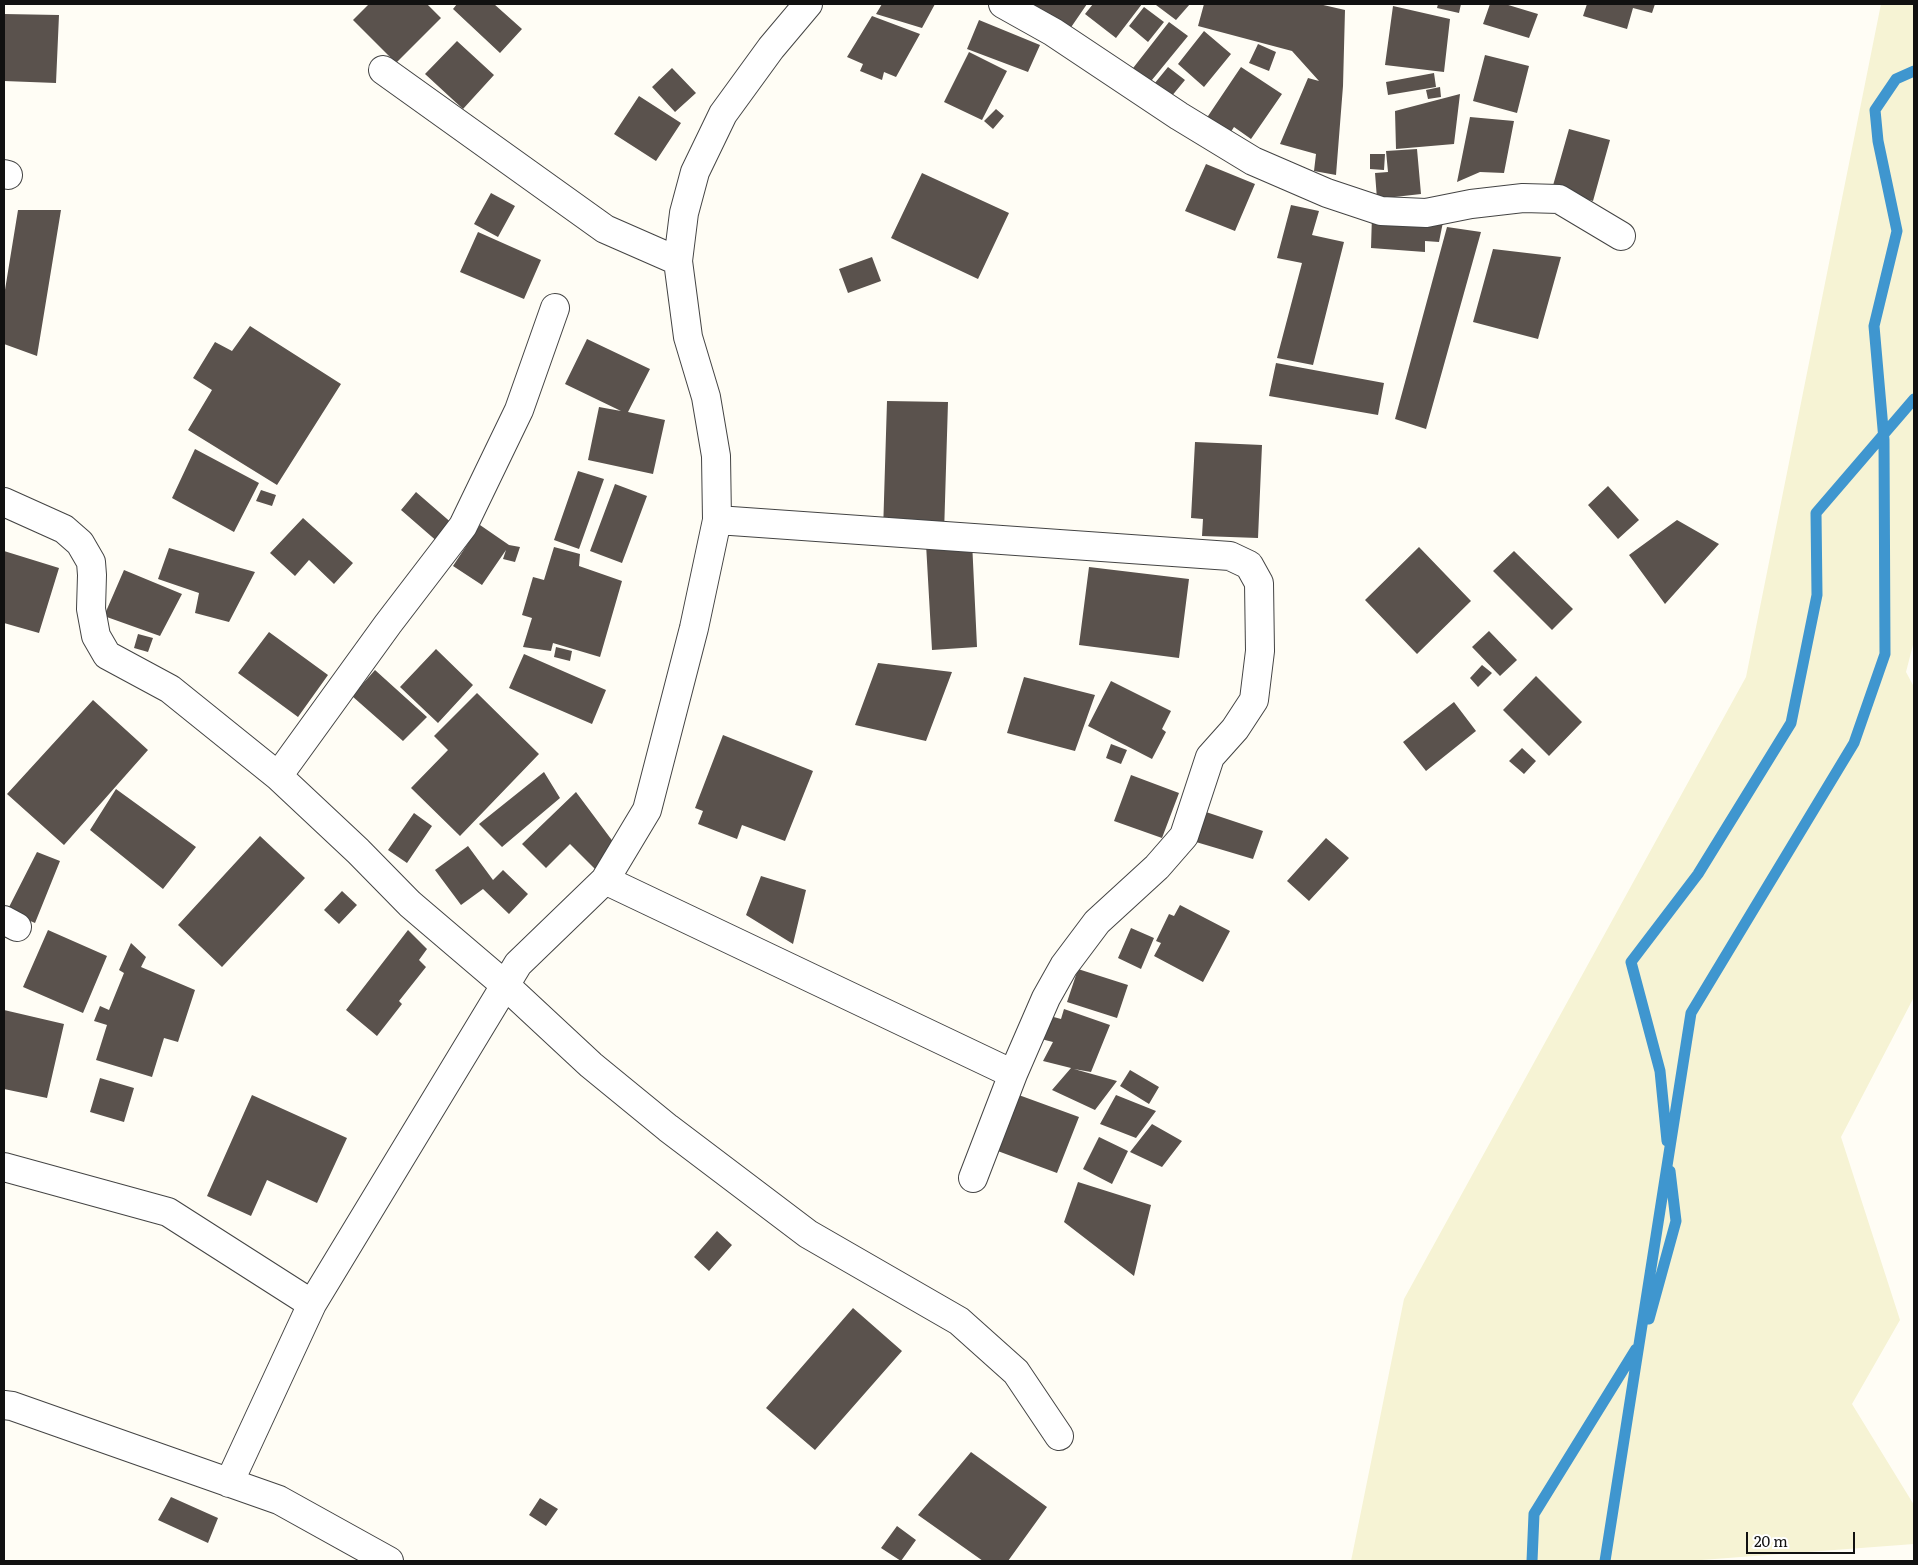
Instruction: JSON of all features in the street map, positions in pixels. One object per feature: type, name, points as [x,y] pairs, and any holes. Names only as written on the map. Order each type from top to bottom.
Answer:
[{"type":"street","points":[[230,1483],[312,1304],[518,964],[604,880],[647,810],[694,628],[717,520],[716,456],[706,397],[688,337],[678,261],[684,213],[695,172],[723,114],[771,48],[808,4]]},
{"type":"street","points":[[1003,4],[1053,32],[1179,116],[1253,161],[1327,192],[1381,210],[1426,213],[1471,204],[1523,198],[1559,199],[1622,236]]},
{"type":"street","points":[[383,70],[605,229],[678,261]]},
{"type":"street","points":[[278,776],[388,624],[462,526],[519,410],[556,308]]},
{"type":"street","points":[[4,502],[64,530],[80,543],[91,562],[91,609],[96,636],[107,656],[170,689],[278,776],[358,851],[410,904],[505,985],[591,1065],[660,1122],[808,1234],[960,1321],[1016,1372],[1059,1436]]},
{"type":"street","points":[[717,520],[1230,556],[1250,565],[1259,583],[1260,652],[1254,700],[1235,729],[1210,757],[1184,836],[1157,867],[1097,922],[1064,966],[1046,998],[1013,1074],[973,1178]]},
{"type":"street","points":[[604,880],[1013,1074]]},
{"type":"street","points":[[4,1167],[168,1212],[312,1304]]},
{"type":"street","points":[[4,1405],[12,1406],[278,1500],[389,1561]]},
{"type":"shaded area","points":[[1881,4],[1914,4],[1914,641],[1906,672],[1914,687],[1914,997],[1841,1137],[1900,1320],[1852,1404],[1914,1505],[1914,1544],[1688,1561],[1351,1561],[1404,1299],[1746,677]]},
{"type":"building","points":[[369,4],[427,4],[441,18],[396,63],[353,20]]},
{"type":"building","points":[[457,4],[494,4],[522,29],[500,53],[453,9]]},
{"type":"building","points":[[882,4],[935,4],[922,28],[876,14]]},
{"type":"building","points":[[1016,4],[1087,4],[1063,39]]},
{"type":"building","points":[[1093,4],[1142,4],[1116,38],[1085,14]]},
{"type":"building","points":[[1157,4],[1190,4],[1176,20]]},
{"type":"building","points":[[1204,4],[1319,4],[1345,10],[1343,86],[1336,175],[1314,171],[1316,154],[1280,144],[1308,78],[1319,81],[1292,51],[1198,26]]},
{"type":"building","points":[[1438,4],[1461,4],[1459,13],[1437,8]]},
{"type":"building","points":[[1490,4],[1505,4],[1538,14],[1529,38],[1483,24]]},
{"type":"building","points":[[1587,4],[1655,4],[1652,13],[1633,8],[1627,29],[1583,16]]},
{"type":"building","points":[[1393,6],[1450,19],[1444,72],[1385,65]]},
{"type":"building","points":[[1144,7],[1164,22],[1148,42],[1129,26]]},
{"type":"building","points":[[4,14],[59,15],[56,83],[4,81]]},
{"type":"building","points":[[872,16],[920,34],[896,77],[884,72],[882,80],[860,71],[863,64],[847,57]]},
{"type":"building","points":[[979,20],[1040,45],[1028,72],[967,49]]},
{"type":"building","points":[[1169,22],[1188,36],[1147,86],[1130,72]]},
{"type":"building","points":[[1204,31],[1231,54],[1204,87],[1178,64]]},
{"type":"building","points":[[457,41],[494,75],[463,109],[425,74]]},
{"type":"building","points":[[1258,44],[1276,52],[1269,71],[1249,63]]},
{"type":"building","points":[[969,52],[1007,71],[982,120],[944,102]]},
{"type":"building","points":[[1485,55],[1529,66],[1517,113],[1473,101]]},
{"type":"building","points":[[1168,67],[1185,80],[1166,103],[1150,89]]},
{"type":"building","points":[[1241,67],[1282,94],[1251,139],[1234,127],[1227,138],[1204,122]]},
{"type":"building","points":[[672,68],[696,93],[675,112],[652,87]]},
{"type":"building","points":[[1434,73],[1436,87],[1388,95],[1386,82]]},
{"type":"building","points":[[1440,87],[1441,97],[1428,99],[1426,90]]},
{"type":"building","points":[[1460,94],[1454,144],[1396,149],[1395,111]]},
{"type":"building","points":[[639,96],[681,123],[656,161],[614,134]]},
{"type":"building","points":[[996,109],[1004,116],[993,129],[984,121]]},
{"type":"building","points":[[1470,117],[1514,121],[1504,173],[1480,172],[1457,182]]},
{"type":"building","points":[[1569,129],[1610,140],[1593,201],[1552,189]]},
{"type":"building","points":[[1417,149],[1421,194],[1377,199],[1375,173],[1388,172],[1386,151]]},
{"type":"building","points":[[1370,154],[1385,154],[1384,170],[1370,169]]},
{"type":"building","points":[[1206,164],[1255,184],[1235,231],[1185,211]]},
{"type":"building","points":[[922,173],[1009,213],[978,279],[891,238]]},
{"type":"building","points":[[491,193],[515,206],[498,237],[474,224]]},
{"type":"building","points":[[1291,205],[1319,211],[1312,235],[1344,242],[1313,365],[1277,358],[1302,263],[1277,258]]},
{"type":"building","points":[[18,210],[61,210],[37,356],[4,344],[4,296]]},
{"type":"building","points":[[1372,215],[1444,217],[1439,242],[1425,241],[1425,252],[1371,248]]},
{"type":"building","points":[[1447,227],[1481,232],[1426,429],[1395,419]]},
{"type":"building","points":[[478,232],[541,260],[524,299],[460,272]]},
{"type":"building","points":[[1493,249],[1561,257],[1538,339],[1473,322]]},
{"type":"building","points":[[872,257],[881,281],[848,293],[839,269]]},
{"type":"building","points":[[250,326],[341,384],[277,485],[188,430],[212,390],[193,378],[215,342],[232,351]]},
{"type":"building","points":[[587,339],[650,369],[628,412],[665,420],[653,474],[588,460],[599,407],[621,411],[565,384]]},
{"type":"building","points":[[1276,363],[1384,383],[1378,415],[1269,396]]},
{"type":"building","points":[[887,401],[948,402],[944,534],[883,532]]},
{"type":"building","points":[[1195,442],[1262,445],[1258,538],[1202,536],[1203,519],[1191,518]]},
{"type":"building","points":[[195,449],[259,483],[234,532],[172,498]]},
{"type":"building","points":[[578,471],[604,479],[579,549],[554,540]]},
{"type":"building","points":[[615,484],[647,496],[622,563],[590,551]]},
{"type":"building","points":[[1608,486],[1639,520],[1618,539],[1588,505]]},
{"type":"building","points":[[261,490],[276,495],[272,506],[256,501]]},
{"type":"building","points":[[416,492],[454,525],[439,543],[401,510]]},
{"type":"building","points":[[303,518],[353,563],[334,584],[309,560],[295,576],[270,553]]},
{"type":"building","points":[[1677,520],[1719,544],[1665,604],[1629,555]]},
{"type":"building","points":[[480,525],[509,545],[520,547],[515,562],[503,559],[506,550],[482,585],[453,566]]},
{"type":"building","points":[[972,541],[977,647],[932,650],[926,544]]},
{"type":"building","points":[[554,547],[580,554],[579,566],[622,581],[600,657],[553,643],[551,651],[523,647],[532,618],[522,615],[533,577],[544,580]]},
{"type":"building","points":[[1419,547],[1471,601],[1417,654],[1365,600]]},
{"type":"building","points":[[169,548],[255,572],[229,622],[195,613],[199,593],[158,579]]},
{"type":"building","points":[[4,551],[59,568],[39,633],[4,623]]},
{"type":"building","points":[[1514,551],[1573,609],[1552,630],[1493,571]]},
{"type":"building","points":[[1089,567],[1189,579],[1179,658],[1079,645]]},
{"type":"building","points":[[124,570],[182,594],[160,636],[104,616]]},
{"type":"building","points":[[1489,631],[1517,660],[1500,676],[1472,647]]},
{"type":"building","points":[[269,632],[328,675],[298,717],[238,673]]},
{"type":"building","points":[[138,634],[153,638],[148,652],[134,648]]},
{"type":"building","points":[[556,647],[572,651],[570,661],[554,657]]},
{"type":"building","points":[[436,649],[473,685],[438,723],[400,687]]},
{"type":"building","points":[[524,654],[606,690],[592,724],[509,688]]},
{"type":"building","points":[[878,663],[952,672],[926,741],[855,725]]},
{"type":"building","points":[[1482,665],[1492,673],[1478,687],[1470,678]]},
{"type":"building","points":[[375,670],[427,717],[403,741],[352,696]]},
{"type":"building","points":[[1536,676],[1582,722],[1549,756],[1503,710]]},
{"type":"building","points":[[1024,677],[1095,695],[1075,751],[1007,733]]},
{"type":"building","points":[[1111,681],[1171,711],[1162,729],[1166,732],[1152,759],[1088,726]]},
{"type":"building","points":[[477,693],[539,754],[460,836],[411,788],[448,750],[434,736]]},
{"type":"building","points":[[93,700],[148,750],[64,845],[7,794]]},
{"type":"building","points":[[1454,702],[1476,731],[1426,771],[1403,742]]},
{"type":"building","points":[[723,735],[813,771],[785,841],[742,825],[737,839],[698,824],[703,811],[695,808]]},
{"type":"building","points":[[1111,744],[1127,750],[1121,764],[1106,758]]},
{"type":"building","points":[[1522,748],[1536,761],[1524,774],[1509,761]]},
{"type":"building","points":[[544,772],[560,798],[502,847],[479,824]]},
{"type":"building","points":[[1131,775],[1179,793],[1162,838],[1114,821]]},
{"type":"building","points":[[116,789],[196,847],[163,889],[90,830]]},
{"type":"building","points":[[576,792],[614,843],[605,852],[614,862],[601,875],[570,844],[546,868],[522,844]]},
{"type":"building","points":[[1206,812],[1263,831],[1253,859],[1196,842]]},
{"type":"building","points":[[414,813],[432,826],[407,863],[388,850]]},
{"type":"building","points":[[260,836],[305,878],[222,967],[178,925]]},
{"type":"building","points":[[1326,838],[1349,858],[1309,901],[1287,881]]},
{"type":"building","points":[[468,846],[493,880],[503,870],[528,894],[509,914],[483,889],[461,905],[435,870]]},
{"type":"building","points":[[37,852],[60,861],[35,923],[7,911]]},
{"type":"building","points":[[761,876],[806,890],[793,944],[746,915]]},
{"type":"building","points":[[342,891],[357,905],[339,924],[324,910]]},
{"type":"building","points":[[1180,905],[1230,931],[1203,982],[1154,956],[1161,943],[1156,941],[1169,914],[1174,916]]},
{"type":"building","points":[[1131,928],[1154,938],[1141,969],[1118,958]]},
{"type":"building","points":[[48,930],[107,956],[83,1013],[23,987]]},
{"type":"building","points":[[408,930],[427,949],[419,960],[426,967],[399,1001],[402,1004],[377,1036],[346,1010]]},
{"type":"building","points":[[131,943],[146,957],[141,967],[195,990],[178,1042],[164,1038],[152,1077],[96,1060],[107,1025],[94,1021],[100,1006],[109,1010],[124,973],[119,970]]},
{"type":"building","points":[[1078,969],[1128,985],[1117,1018],[1067,1002]]},
{"type":"building","points":[[1064,1009],[1110,1025],[1091,1072],[1074,1069],[1117,1081],[1095,1110],[1052,1090],[1071,1068],[1043,1061],[1053,1042],[1041,1039],[1050,1016],[1061,1019]]},
{"type":"building","points":[[4,1010],[64,1024],[47,1098],[4,1089]]},
{"type":"building","points":[[1130,1070],[1159,1087],[1149,1104],[1120,1086]]},
{"type":"building","points":[[100,1078],[134,1088],[124,1122],[90,1112]]},
{"type":"building","points":[[1016,1094],[1079,1117],[1057,1173],[995,1150]]},
{"type":"building","points":[[252,1095],[347,1138],[317,1203],[267,1180],[251,1216],[207,1196]]},
{"type":"building","points":[[1116,1095],[1156,1111],[1136,1138],[1100,1124]]},
{"type":"building","points":[[1152,1124],[1182,1141],[1162,1167],[1130,1152]]},
{"type":"building","points":[[1099,1137],[1128,1151],[1112,1184],[1083,1169]]},
{"type":"building","points":[[1078,1182],[1151,1205],[1134,1276],[1064,1222]]},
{"type":"building","points":[[717,1231],[732,1245],[709,1271],[694,1257]]},
{"type":"building","points":[[853,1308],[902,1351],[815,1450],[766,1408]]},
{"type":"building","points":[[971,1452],[1047,1507],[1008,1561],[983,1561],[918,1515]]},
{"type":"building","points":[[171,1497],[218,1518],[208,1543],[158,1520]]},
{"type":"building","points":[[540,1498],[558,1509],[546,1526],[529,1515]]},
{"type":"building","points":[[897,1526],[916,1540],[901,1561],[881,1548]]},
{"type":"waterway","points":[[1605,1561],[1691,1013],[1854,743],[1885,654],[1884,440],[1874,326],[1897,231],[1878,141],[1875,110],[1896,79],[1914,71]]},
{"type":"waterway","points":[[1667,1141],[1660,1071],[1631,962],[1698,874],[1791,723],[1817,595],[1816,513],[1914,399]]},
{"type":"waterway","points":[[1649,1319],[1676,1221],[1670,1171]]},
{"type":"waterway","points":[[1532,1561],[1534,1514],[1636,1349]]}]
